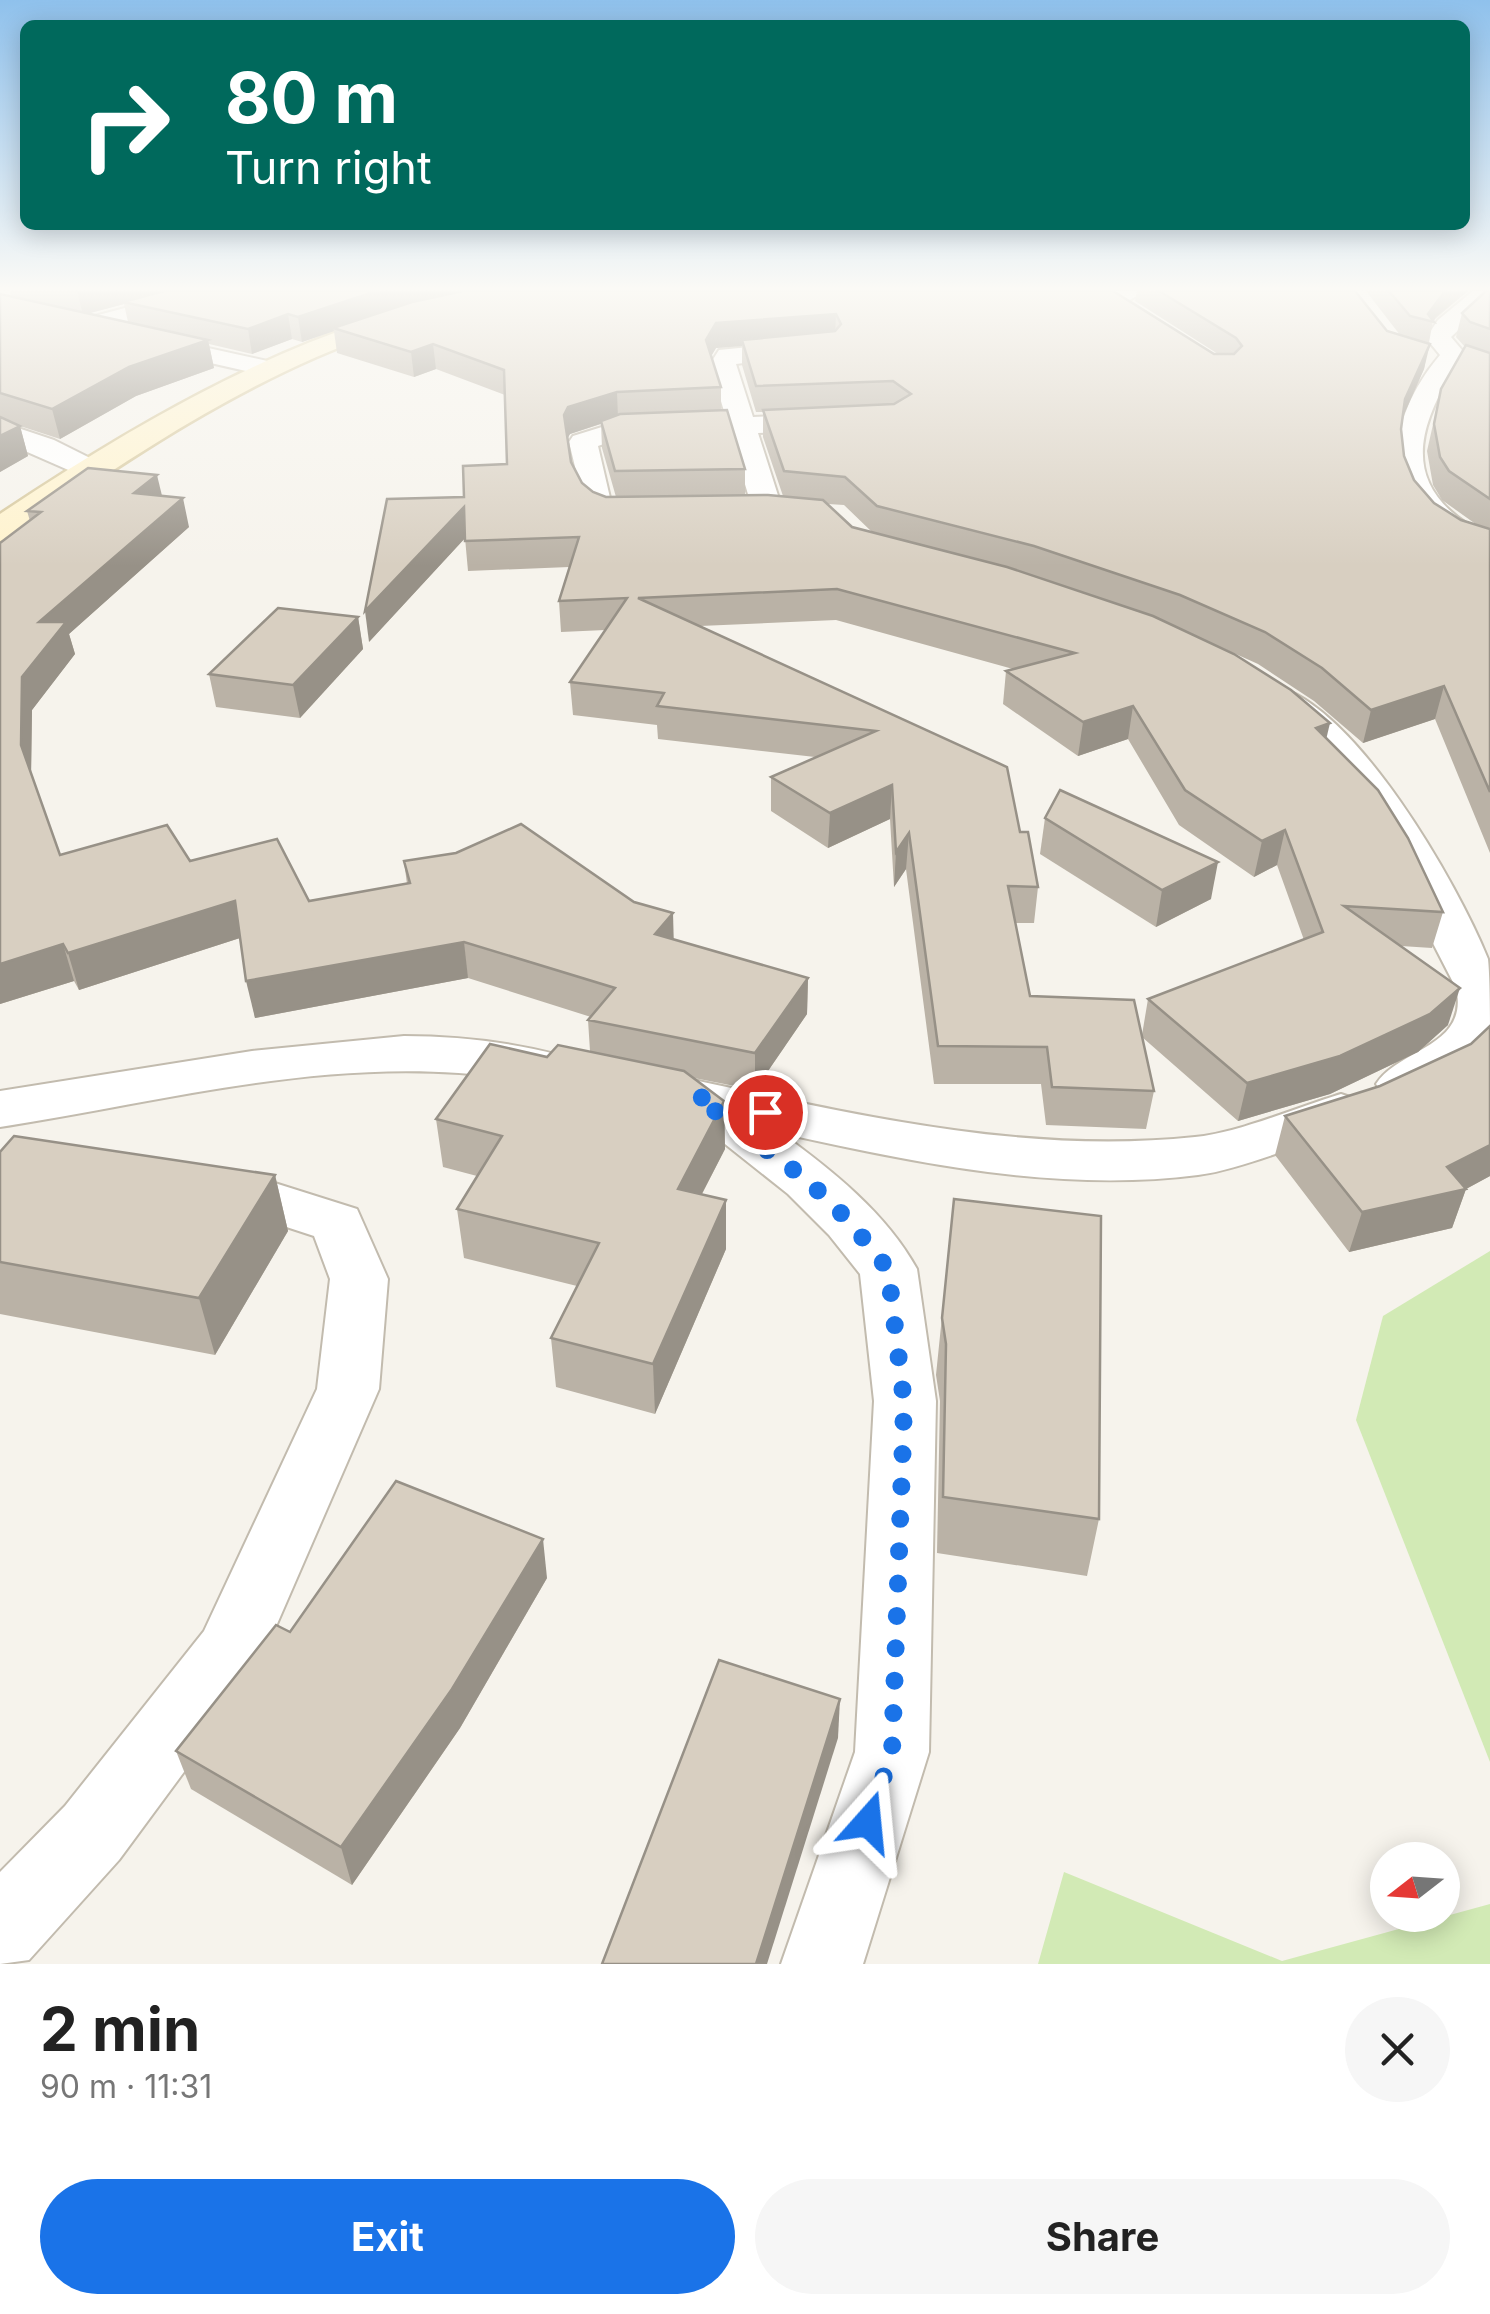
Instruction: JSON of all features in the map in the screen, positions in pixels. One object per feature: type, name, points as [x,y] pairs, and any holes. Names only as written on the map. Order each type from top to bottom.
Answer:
[{"type":"street","points":[[8,518],[248,383]]},
{"type":"street","points":[[729,383],[742,426],[748,513],[629,515],[607,513],[598,506],[584,442],[596,435],[618,430],[742,426],[874,420]]},
{"type":"street","points":[[1429,383],[1418,408],[1411,443],[1412,478],[1422,504],[1448,527],[1490,549]]},
{"type":"street","points":[[0,430],[92,470]]},
{"type":"street","points":[[6,1146],[299,1062],[405,1052],[494,1058],[695,1096],[905,1142],[1053,1161],[1200,1156],[1349,1110],[1438,1066],[1474,1033],[1487,998],[1423,872],[1370,783],[1341,748],[1299,712],[1243,675]]},
{"type":"street","points":[[695,1096],[807,1180],[849,1221],[888,1269],[904,1402],[892,1752],[822,1964]]},
{"type":"street","points":[[0,1931],[92,1833],[229,1654],[348,1389],[359,1279],[336,1223],[262,1199],[170,1185]]},
{"type":"green space","points":[[1490,1251],[1490,1762],[1356,1420],[1383,1316]]},
{"type":"green space","points":[[1064,1872],[1282,1961],[1388,1932],[1460,1932],[1460,1912],[1490,1904],[1490,1964],[1038,1964]]},
{"type":"building","points":[[0,383],[100,383],[52,409],[0,393]]},
{"type":"building","points":[[504,383],[720,383],[721,387],[617,392],[568,407],[564,415],[571,462],[582,483],[606,497],[768,495],[823,500],[852,527],[1007,567],[1153,616],[1234,654],[1291,690],[1330,723],[1316,728],[1378,790],[1408,838],[1443,912],[1344,906],[1460,988],[1430,1014],[1340,1056],[1247,1083],[1148,999],[1323,932],[1285,830],[1262,841],[1185,790],[1133,706],[1083,722],[1006,671],[1075,653],[837,589],[638,598],[1007,767],[1020,832],[1028,832],[1038,887],[1008,886],[1030,996],[1134,1000],[1154,1091],[1052,1087],[1047,1047],[938,1046],[909,833],[896,852],[892,785],[830,813],[771,777],[876,731],[657,706],[664,693],[570,682],[627,598],[559,601],[579,537],[465,541],[464,507],[365,611],[387,499],[464,497],[463,466],[507,464]]},
{"type":"building","points":[[755,383],[848,383],[756,386]]},
{"type":"building","points":[[895,383],[1412,383],[1405,399],[1401,429],[1404,456],[1414,480],[1434,503],[1461,520],[1490,529],[1490,792],[1444,686],[1371,710],[1322,668],[1265,632],[1180,595],[1034,546],[877,506],[845,477],[784,471],[763,410],[894,404],[911,394]]},
{"type":"building","points":[[1445,383],[1490,383],[1490,499],[1449,471],[1440,457],[1434,424]]},
{"type":"building","points":[[727,410],[745,469],[615,471],[601,421],[620,414]]},
{"type":"building","points":[[0,417],[20,426],[0,436]]},
{"type":"building","points":[[88,468],[157,475],[134,493],[183,498],[39,622],[66,622],[22,677],[21,745],[60,855],[167,825],[190,861],[277,839],[309,901],[410,883],[404,861],[456,853],[521,824],[634,902],[673,913],[655,934],[808,978],[755,1053],[588,1020],[615,988],[464,942],[246,981],[235,901],[68,953],[63,944],[0,964],[0,543],[41,512],[27,511]]},
{"type":"building","points":[[278,608],[358,617],[293,685],[209,674]]},
{"type":"building","points":[[1060,790],[1218,862],[1162,890],[1045,818]]},
{"type":"building","points":[[1490,1026],[1490,1145],[1447,1167],[1466,1189],[1362,1212],[1285,1116],[1380,1086],[1471,1044]]},
{"type":"building","points":[[490,1044],[547,1057],[558,1045],[684,1071],[724,1101],[678,1189],[726,1200],[653,1364],[551,1338],[599,1243],[457,1209],[502,1136],[436,1119]]},
{"type":"building","points":[[14,1136],[275,1175],[199,1298],[0,1262],[0,1152]]},
{"type":"building","points":[[954,1199],[1101,1216],[1099,1519],[943,1497],[946,1344],[942,1318]]},
{"type":"building","points":[[396,1481],[543,1539],[452,1689],[341,1847],[176,1751],[276,1625],[290,1632]]},
{"type":"building","points":[[719,1660],[840,1699],[756,1964],[602,1964]]},
{"type":"route","points":[[765,1112],[695,1096],[807,1180],[849,1221],[888,1269],[904,1402],[892,1752],[868,1822]]}]
